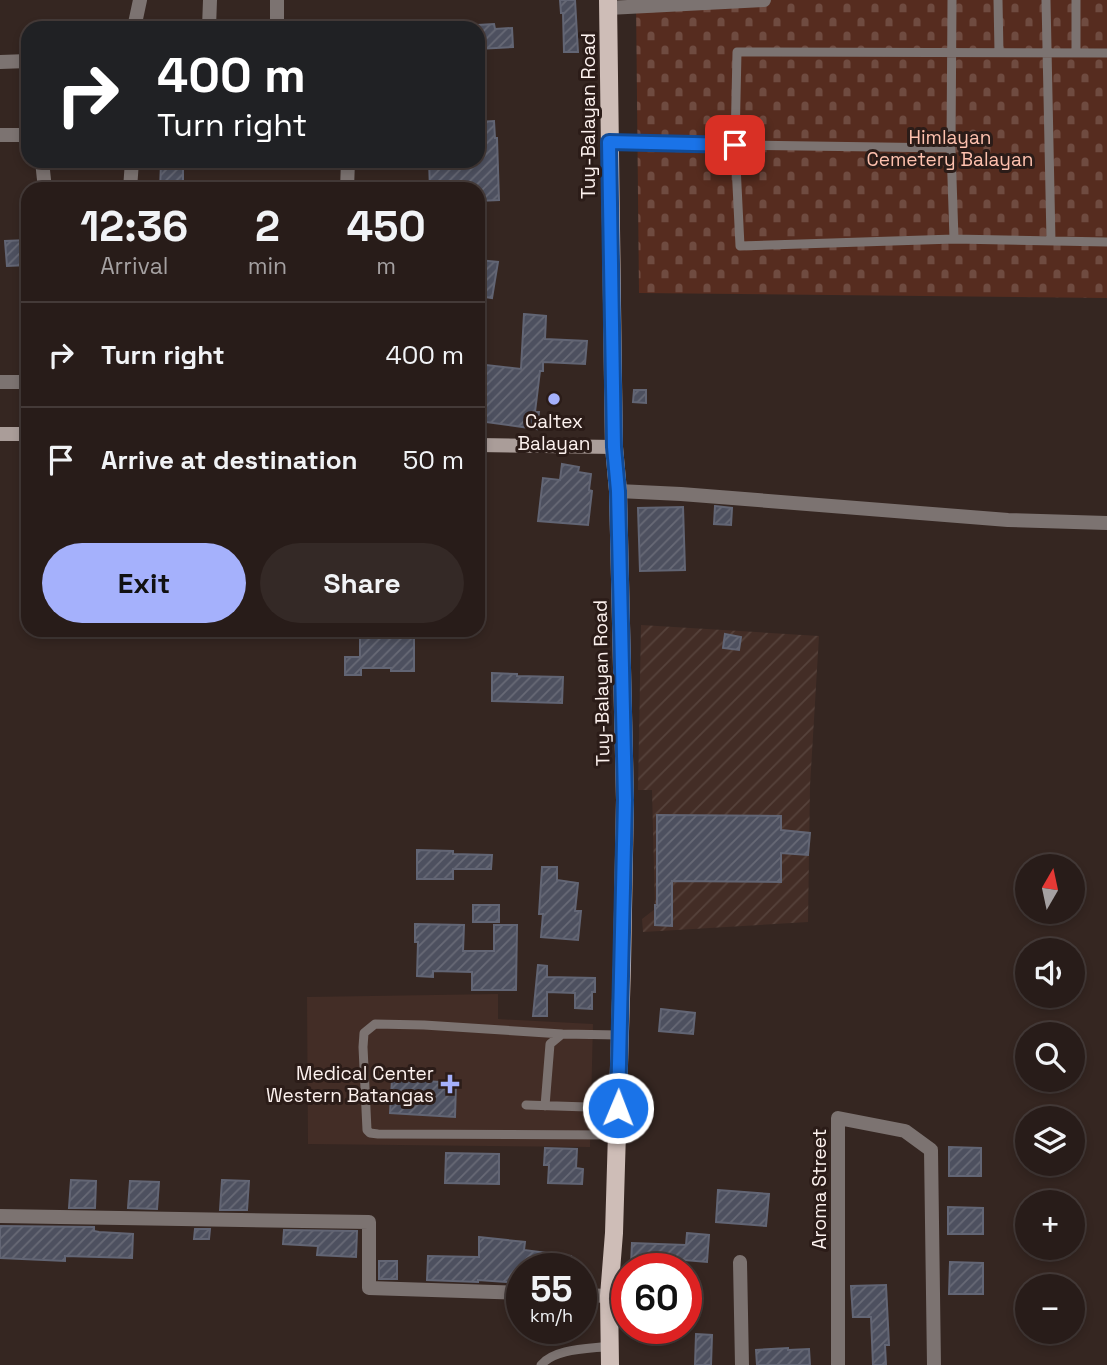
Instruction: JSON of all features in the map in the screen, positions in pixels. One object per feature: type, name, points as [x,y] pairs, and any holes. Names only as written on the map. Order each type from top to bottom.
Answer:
[{"type":"main road","name":"Tuy-Balayan Road","points":[[608,4],[614,447],[618,491],[625,800],[614,1233],[609,1296],[610,1365]]},
{"type":"street","points":[[136,21],[140,0]]},
{"type":"street","points":[[209,21],[210,0]]},
{"type":"street","points":[[277,0],[277,21]]},
{"type":"street","points":[[608,4],[764,0]]},
{"type":"street","points":[[0,62],[21,61]]},
{"type":"street","points":[[0,135],[21,135]]},
{"type":"street","points":[[0,382],[21,382]]},
{"type":"street","points":[[0,434],[21,434]]},
{"type":"street","points":[[485,445],[614,447]]},
{"type":"street","points":[[618,491],[1008,520],[1107,523]]},
{"type":"street","name":"Aroma Street","points":[[838,1365],[838,1118],[905,1131],[931,1150],[934,1365]]},
{"type":"street","points":[[0,1216],[369,1222],[369,1288],[506,1292]]},
{"type":"street","points":[[740,1262],[742,1365]]},
{"type":"street","points":[[597,1296],[609,1296]]},
{"type":"lane","points":[[952,0],[951,148],[954,239]]},
{"type":"lane","points":[[998,0],[999,52]]},
{"type":"lane","points":[[1046,0],[1052,241]]},
{"type":"lane","points":[[1076,0],[1076,52]]},
{"type":"lane","points":[[1107,53],[737,52],[735,145],[740,246],[954,239],[1107,242]]},
{"type":"lane","points":[[609,142],[951,148]]},
{"type":"lane","points":[[617,1135],[370,1133],[367,1130],[363,1033],[375,1024],[619,1035]]},
{"type":"lane","points":[[545,1106],[550,1044],[562,1034]]},
{"type":"lane","points":[[526,1105],[618,1108]]},
{"type":"lane","points":[[541,1365],[547,1358],[562,1353],[611,1346]]},
{"type":"shaded area","points":[[641,625],[819,636],[810,786],[808,922],[643,932],[642,919],[655,909],[652,790],[638,790]]},
{"type":"shaded area","name":"Medical Center Western Batangas","points":[[498,994],[498,1019],[593,1024],[590,1147],[308,1144],[307,997]]},
{"type":"green space","name":"Himlayan Cemetery Balayan","points":[[636,0],[1107,0],[1107,298],[639,293]]},
{"type":"building","points":[[560,0],[575,0],[578,52],[564,52]]},
{"type":"building","points":[[494,24],[495,29],[512,28],[513,47],[485,49],[485,25]]},
{"type":"building","points":[[494,121],[499,200],[485,201],[485,182],[430,182],[429,168],[485,168],[485,122]]},
{"type":"building","points":[[161,168],[183,168],[183,182],[160,182]]},
{"type":"building","points":[[21,240],[21,265],[7,266],[5,241]]},
{"type":"building","points":[[485,261],[498,262],[492,298],[485,297]]},
{"type":"building","points":[[524,314],[546,316],[545,339],[587,341],[585,364],[543,362],[535,412],[539,412],[537,429],[485,422],[485,365],[521,369]]},
{"type":"building","points":[[634,390],[646,390],[646,403],[633,402]]},
{"type":"building","points":[[562,464],[579,467],[578,472],[591,474],[588,525],[538,521],[543,478],[560,480]]},
{"type":"building","points":[[715,506],[732,508],[731,525],[714,524]]},
{"type":"building","points":[[683,507],[685,570],[640,571],[638,508]]},
{"type":"building","points":[[725,634],[741,637],[739,650],[723,648]]},
{"type":"building","points":[[360,637],[414,637],[414,671],[361,668],[361,675],[345,675],[345,657],[360,657]]},
{"type":"building","points":[[492,673],[563,677],[562,703],[492,701]]},
{"type":"building","points":[[657,815],[781,816],[781,830],[810,833],[808,855],[781,853],[781,882],[672,881],[672,926],[655,925]]},
{"type":"building","points":[[417,850],[492,855],[491,869],[453,869],[453,879],[417,879]]},
{"type":"building","points":[[542,867],[557,867],[557,880],[578,883],[575,911],[581,911],[578,940],[541,937],[543,914],[539,914]]},
{"type":"building","points":[[473,905],[499,905],[499,922],[473,922]]},
{"type":"building","points":[[415,924],[464,925],[463,951],[494,951],[494,925],[517,925],[516,990],[472,990],[472,972],[433,971],[433,977],[417,976],[418,942],[415,942]]},
{"type":"building","points":[[538,965],[547,966],[547,977],[595,978],[592,1009],[575,1008],[575,993],[547,992],[547,1016],[533,1016]]},
{"type":"building","points":[[661,1009],[695,1013],[693,1034],[659,1031]]},
{"type":"building","points":[[392,1079],[456,1083],[455,1117],[390,1113]]},
{"type":"building","points":[[949,1147],[981,1148],[981,1176],[949,1176]]},
{"type":"building","points":[[545,1148],[577,1149],[576,1168],[583,1169],[582,1184],[548,1183],[549,1165],[544,1165]]},
{"type":"building","points":[[446,1153],[499,1154],[499,1184],[445,1183]]},
{"type":"building","points":[[71,1180],[96,1181],[95,1208],[69,1208]]},
{"type":"building","points":[[222,1180],[249,1181],[247,1210],[220,1210]]},
{"type":"building","points":[[130,1181],[159,1182],[157,1209],[128,1208]]},
{"type":"building","points":[[718,1190],[769,1194],[766,1226],[716,1222]]},
{"type":"building","points":[[948,1207],[983,1208],[983,1234],[948,1234]]},
{"type":"building","points":[[0,1226],[94,1227],[94,1231],[99,1232],[133,1234],[132,1258],[65,1256],[65,1261],[0,1258]]},
{"type":"building","points":[[195,1229],[210,1229],[209,1239],[194,1239]]},
{"type":"building","points":[[284,1230],[357,1231],[356,1257],[317,1255],[318,1246],[283,1244]]},
{"type":"building","points":[[687,1233],[709,1235],[707,1262],[702,1262],[702,1253],[632,1253],[632,1243],[686,1245]]},
{"type":"building","points":[[479,1237],[525,1242],[524,1250],[548,1253],[506,1253],[506,1282],[427,1280],[428,1256],[479,1257]]},
{"type":"building","points":[[379,1261],[397,1261],[397,1279],[379,1279]]},
{"type":"building","points":[[950,1262],[983,1263],[983,1294],[949,1294]]},
{"type":"building","points":[[886,1285],[889,1345],[885,1345],[886,1365],[873,1365],[871,1317],[853,1317],[851,1286]]},
{"type":"building","points":[[702,1334],[712,1335],[711,1365],[695,1365],[696,1344],[702,1344]]},
{"type":"building","points":[[809,1349],[810,1365],[757,1365],[756,1350]]},
{"type":"place","name":"Caltex Balayan","points":[[554,399]]},
{"type":"place","name":"Medical Center Western Batangas","points":[[450,1084]]},
{"type":"route","points":[[618,1108],[625,800],[618,491],[614,447],[609,142],[735,145]]}]
